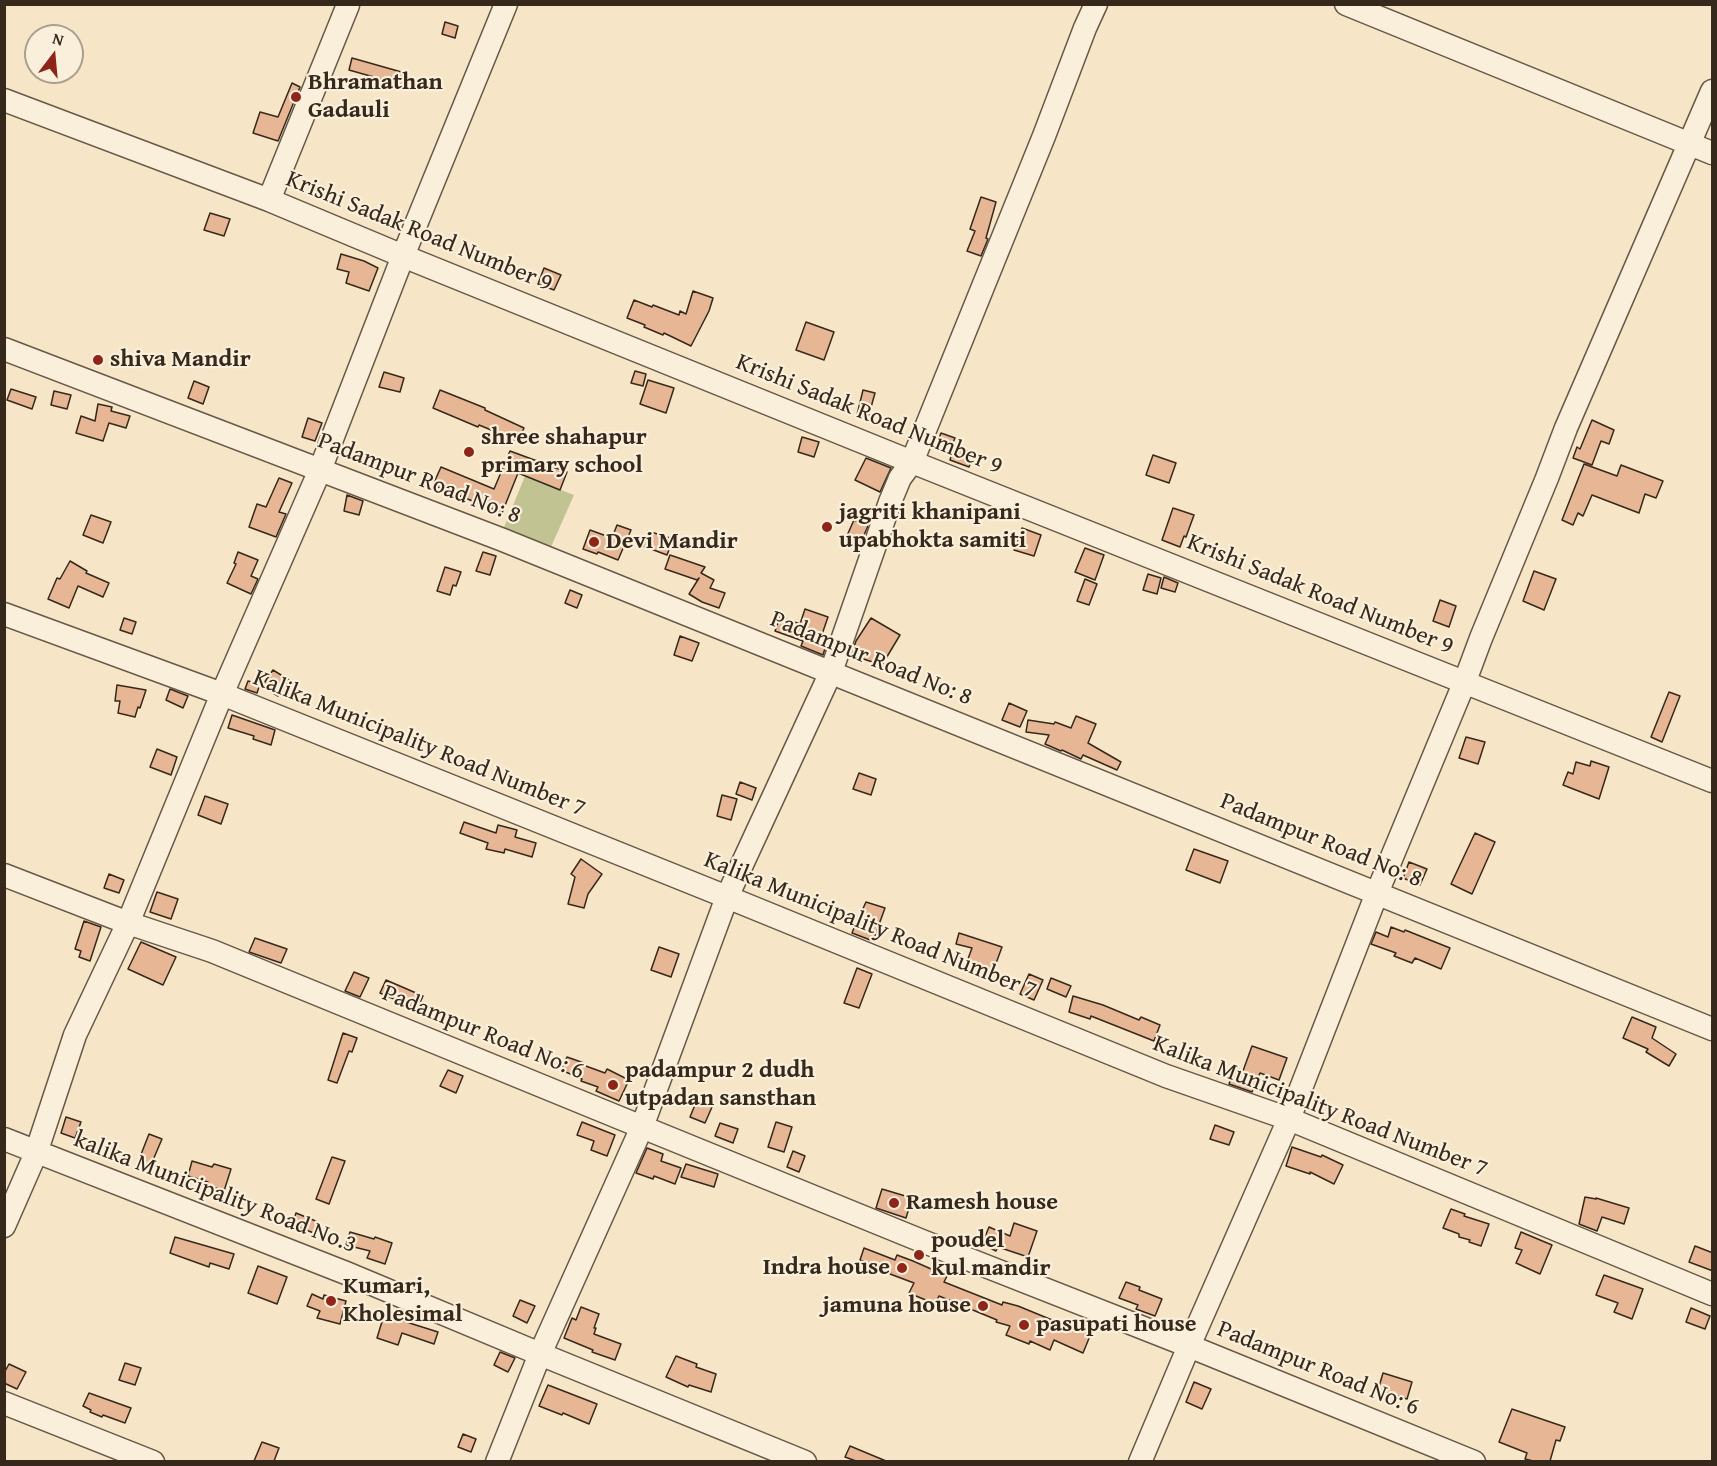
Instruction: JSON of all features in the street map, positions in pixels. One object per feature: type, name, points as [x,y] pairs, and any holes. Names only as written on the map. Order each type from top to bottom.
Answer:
[{"type":"street","points":[[4,1226],[36,1153],[75,1035],[128,923],[222,694],[320,470],[403,256],[506,4]]},
{"type":"street","points":[[497,1461],[540,1354],[642,1127],[727,897],[831,672],[890,502],[900,478],[912,462],[1096,4]]},
{"type":"street","points":[[1346,4],[1713,153]]},
{"type":"street","points":[[269,200],[348,5]]},
{"type":"street","points":[[1140,1461],[1289,1119],[1377,893],[1566,428],[1713,91]]},
{"type":"street","name":"Krishi Sadak Road Number 9","points":[[4,100],[269,200],[912,462],[1713,781]]},
{"type":"street","name":"Padampur Road No: 8","points":[[4,349],[512,544],[1713,1029]]},
{"type":"street","name":"Kalika Municipality Road Number 7","points":[[4,614],[222,694],[1166,1076],[1289,1119],[1713,1294]]},
{"type":"street","name":"Padampur Road No: 6","points":[[4,875],[128,923],[212,951],[922,1241],[1474,1461]]},
{"type":"street","name":"kalika Municipality Road No.3","points":[[4,1139],[346,1273],[805,1461]]},
{"type":"street","points":[[4,1404],[153,1461]]},
{"type":"green space","points":[[525,476],[574,495],[547,556],[500,537]]},
{"type":"building","points":[[445,22],[458,26],[455,38],[442,34]]},
{"type":"building","points":[[352,58],[405,73],[402,85],[349,70]]},
{"type":"building","points":[[292,83],[300,87],[278,141],[253,133],[260,112],[278,117]]},
{"type":"building","points":[[981,197],[996,202],[986,238],[988,239],[981,256],[967,251],[975,231],[970,229]]},
{"type":"building","points":[[210,213],[230,219],[224,236],[204,230]]},
{"type":"building","points":[[341,254],[378,268],[369,291],[346,283],[349,272],[337,269]]},
{"type":"building","points":[[544,268],[561,275],[554,290],[538,284]]},
{"type":"building","points":[[693,291],[713,298],[691,346],[627,318],[634,300],[679,315],[680,311],[686,314]]},
{"type":"building","points":[[806,322],[834,332],[824,360],[796,350]]},
{"type":"building","points":[[635,371],[646,374],[643,386],[631,383]]},
{"type":"building","points":[[384,372],[404,378],[400,392],[379,387]]},
{"type":"building","points":[[648,380],[674,388],[666,413],[640,404]]},
{"type":"building","points":[[194,381],[209,387],[203,404],[188,398]]},
{"type":"building","points":[[11,389],[36,397],[32,409],[7,400]]},
{"type":"building","points":[[440,390],[485,408],[524,428],[518,441],[433,408]]},
{"type":"building","points":[[863,390],[875,393],[868,418],[857,415]]},
{"type":"building","points":[[54,391],[71,395],[67,409],[51,405]]},
{"type":"building","points":[[98,404],[112,407],[111,411],[130,416],[126,428],[109,423],[103,441],[76,433],[81,416],[95,421]]},
{"type":"building","points":[[308,418],[322,423],[315,441],[302,437]]},
{"type":"building","points":[[1592,420],[1614,430],[1609,444],[1601,441],[1592,465],[1573,458],[1577,447],[1580,449]]},
{"type":"building","points":[[941,433],[955,438],[948,454],[935,449]]},
{"type":"building","points":[[802,437],[819,442],[814,457],[798,452]]},
{"type":"building","points":[[954,446],[974,453],[969,467],[950,460]]},
{"type":"building","points":[[510,451],[567,472],[560,490],[518,473],[502,513],[433,485],[441,467],[494,489]]},
{"type":"building","points":[[1153,455],[1176,463],[1169,483],[1146,475]]},
{"type":"building","points":[[866,458],[891,468],[880,492],[855,480]]},
{"type":"building","points":[[1584,464],[1617,476],[1621,465],[1663,481],[1656,498],[1645,494],[1639,513],[1592,495],[1583,516],[1578,513],[1573,525],[1562,520]]},
{"type":"building","points":[[279,478],[292,483],[279,512],[286,514],[276,537],[249,527],[257,504],[266,507]]},
{"type":"building","points":[[347,495],[363,501],[359,515],[344,511]]},
{"type":"building","points":[[1173,508],[1194,515],[1180,547],[1162,540]]},
{"type":"building","points":[[91,515],[111,522],[103,543],[83,535]]},
{"type":"building","points":[[854,520],[868,526],[859,546],[845,540]]},
{"type":"building","points":[[617,525],[631,530],[618,560],[583,549],[590,530],[612,538]]},
{"type":"building","points":[[1022,528],[1041,535],[1034,556],[1014,550]]},
{"type":"building","points":[[648,531],[673,539],[667,555],[643,546]]},
{"type":"building","points":[[1085,548],[1104,555],[1095,580],[1075,572]]},
{"type":"building","points":[[238,552],[258,560],[251,576],[258,579],[251,594],[227,583],[236,564],[234,563]]},
{"type":"building","points":[[483,552],[496,556],[490,575],[476,571]]},
{"type":"building","points":[[670,555],[705,567],[701,573],[714,580],[710,588],[725,593],[719,608],[689,594],[699,578],[697,580],[665,569]]},
{"type":"building","points":[[70,561],[87,571],[86,573],[109,583],[103,597],[78,586],[69,608],[48,599],[57,578],[60,579]]},
{"type":"building","points":[[445,567],[461,572],[450,595],[437,591]]},
{"type":"building","points":[[1534,571],[1556,579],[1544,610],[1523,601]]},
{"type":"building","points":[[1148,574],[1161,578],[1157,594],[1143,590]]},
{"type":"building","points":[[1164,577],[1178,583],[1175,592],[1161,588]]},
{"type":"building","points":[[1085,579],[1097,584],[1089,605],[1077,601]]},
{"type":"building","points":[[570,590],[582,595],[577,608],[565,603]]},
{"type":"building","points":[[1440,600],[1456,606],[1449,627],[1433,621]]},
{"type":"building","points":[[805,609],[828,617],[819,643],[826,645],[823,655],[801,646],[803,641],[775,631],[780,617],[800,624]]},
{"type":"building","points":[[124,618],[136,622],[132,634],[120,630]]},
{"type":"building","points":[[871,618],[900,635],[882,665],[851,656],[856,641]]},
{"type":"building","points":[[680,636],[699,643],[692,661],[674,655]]},
{"type":"building","points":[[273,670],[289,680],[278,696],[262,686]]},
{"type":"building","points":[[248,681],[260,684],[257,693],[245,689]]},
{"type":"building","points":[[117,685],[146,690],[135,717],[118,713],[120,701],[115,701]]},
{"type":"building","points":[[170,689],[188,696],[183,708],[166,700]]},
{"type":"building","points":[[1669,692],[1680,696],[1662,742],[1651,737]]},
{"type":"building","points":[[1009,703],[1027,711],[1020,727],[1002,720]]},
{"type":"building","points":[[232,715],[275,730],[271,745],[253,739],[254,736],[228,728]]},
{"type":"building","points":[[1076,716],[1096,724],[1088,743],[1121,762],[1117,770],[1083,755],[1081,759],[1045,744],[1049,735],[1026,732],[1028,720],[1054,724],[1055,722],[1071,728]]},
{"type":"building","points":[[1466,737],[1485,742],[1478,764],[1459,758]]},
{"type":"building","points":[[157,749],[177,757],[171,775],[150,767]]},
{"type":"building","points":[[1591,761],[1609,767],[1599,799],[1563,785],[1568,772],[1573,774],[1576,762],[1590,766]]},
{"type":"building","points":[[859,773],[876,779],[871,795],[853,789]]},
{"type":"building","points":[[740,782],[756,788],[752,800],[736,794]]},
{"type":"building","points":[[722,795],[737,799],[731,820],[717,816]]},
{"type":"building","points":[[205,796],[228,804],[221,824],[198,815]]},
{"type":"building","points":[[464,822],[496,833],[498,825],[517,830],[515,837],[536,843],[532,857],[505,849],[504,853],[486,849],[488,843],[460,833]]},
{"type":"building","points":[[1475,833],[1495,842],[1472,894],[1451,884]]},
{"type":"building","points":[[1194,849],[1228,861],[1220,883],[1186,870]]},
{"type":"building","points":[[581,859],[602,874],[588,894],[584,908],[568,904],[575,877],[571,874]]},
{"type":"building","points":[[1409,862],[1427,869],[1420,885],[1403,878]]},
{"type":"building","points":[[109,874],[124,880],[119,893],[104,888]]},
{"type":"building","points":[[157,892],[178,899],[171,919],[150,912]]},
{"type":"building","points":[[866,902],[885,908],[873,941],[852,933]]},
{"type":"building","points":[[84,921],[101,927],[90,961],[79,957],[81,951],[75,949]]},
{"type":"building","points":[[1391,927],[1404,932],[1405,930],[1450,948],[1441,969],[1415,958],[1412,963],[1394,956],[1396,953],[1371,944],[1376,932],[1388,937]]},
{"type":"building","points":[[959,933],[1002,947],[991,977],[965,967],[972,948],[956,944]]},
{"type":"building","points":[[255,938],[287,949],[281,963],[249,952]]},
{"type":"building","points":[[141,942],[176,957],[163,985],[128,969]]},
{"type":"building","points":[[659,947],[679,954],[671,977],[651,970]]},
{"type":"building","points":[[857,968],[872,974],[859,1008],[844,1003]]},
{"type":"building","points":[[354,972],[369,978],[360,997],[345,991]]},
{"type":"building","points":[[1029,974],[1043,980],[1034,1000],[1020,994]]},
{"type":"building","points":[[1051,978],[1071,986],[1066,997],[1047,989]]},
{"type":"building","points":[[386,980],[423,996],[417,1009],[380,993]]},
{"type":"building","points":[[1073,996],[1139,1020],[1141,1017],[1160,1025],[1154,1041],[1091,1016],[1090,1019],[1069,1012]]},
{"type":"building","points":[[1632,1017],[1656,1027],[1652,1038],[1676,1054],[1669,1066],[1646,1052],[1648,1049],[1623,1038]]},
{"type":"building","points":[[343,1033],[357,1038],[352,1052],[349,1051],[337,1083],[328,1080]]},
{"type":"building","points":[[1252,1046],[1287,1058],[1279,1080],[1260,1073],[1252,1092],[1229,1084],[1235,1068],[1243,1071]]},
{"type":"building","points":[[567,1057],[605,1073],[607,1069],[629,1080],[619,1101],[596,1091],[598,1087],[561,1070]]},
{"type":"building","points":[[448,1070],[463,1076],[456,1093],[440,1086]]},
{"type":"building","points":[[697,1100],[712,1107],[705,1123],[690,1117]]},
{"type":"building","points":[[66,1117],[81,1122],[75,1138],[61,1133]]},
{"type":"building","points":[[582,1122],[615,1135],[607,1156],[591,1150],[594,1141],[577,1135]]},
{"type":"building","points":[[776,1122],[792,1127],[784,1152],[768,1147]]},
{"type":"building","points":[[720,1123],[738,1129],[733,1143],[715,1136]]},
{"type":"building","points":[[1215,1125],[1234,1132],[1229,1145],[1210,1139]]},
{"type":"building","points":[[149,1134],[162,1139],[150,1167],[138,1162]]},
{"type":"building","points":[[1292,1147],[1321,1157],[1322,1155],[1343,1165],[1334,1184],[1310,1172],[1310,1174],[1286,1166]]},
{"type":"building","points":[[647,1148],[663,1154],[661,1161],[681,1168],[675,1184],[654,1176],[653,1179],[636,1173]]},
{"type":"building","points":[[793,1151],[805,1156],[799,1172],[787,1167]]},
{"type":"building","points":[[332,1157],[345,1161],[329,1204],[316,1199]]},
{"type":"building","points":[[192,1161],[212,1167],[214,1164],[231,1169],[224,1191],[207,1185],[208,1182],[188,1176]]},
{"type":"building","points":[[686,1164],[718,1174],[714,1187],[681,1177]]},
{"type":"building","name":"Ramesh house","points":[[882,1189],[912,1198],[906,1218],[876,1208]]},
{"type":"building","points":[[1585,1197],[1629,1208],[1624,1224],[1602,1217],[1597,1231],[1579,1224]]},
{"type":"building","points":[[1451,1209],[1489,1224],[1481,1246],[1443,1228]]},
{"type":"building","points":[[296,1213],[318,1222],[314,1233],[292,1225]]},
{"type":"building","points":[[1014,1223],[1037,1231],[1028,1257],[998,1247],[996,1251],[982,1244],[989,1227],[1010,1236]]},
{"type":"building","points":[[350,1232],[392,1243],[385,1264],[367,1258],[370,1251],[346,1245]]},
{"type":"building","points":[[1521,1232],[1552,1245],[1540,1274],[1516,1263],[1522,1250],[1515,1248]]},
{"type":"building","points":[[175,1237],[234,1254],[229,1269],[210,1263],[209,1267],[170,1253]]},
{"type":"building","points":[[1695,1246],[1713,1253],[1713,1271],[1689,1262]]},
{"type":"building","points":[[864,1248],[895,1260],[897,1255],[913,1261],[947,1276],[944,1282],[1002,1305],[1003,1302],[1018,1306],[1074,1329],[1076,1324],[1092,1331],[1083,1353],[1054,1340],[1050,1350],[1030,1341],[1029,1344],[1006,1335],[1010,1326],[996,1322],[997,1320],[939,1296],[935,1304],[909,1293],[914,1283],[860,1260]]},
{"type":"building","points":[[258,1266],[287,1277],[277,1304],[248,1293]]},
{"type":"building","points":[[1604,1275],[1643,1289],[1632,1319],[1614,1312],[1618,1303],[1596,1295]]},
{"type":"building","points":[[1126,1282],[1162,1299],[1155,1316],[1136,1309],[1138,1305],[1119,1298]]},
{"type":"building","points":[[312,1294],[323,1299],[324,1295],[346,1301],[340,1324],[317,1318],[320,1311],[307,1306]]},
{"type":"building","points":[[520,1300],[535,1306],[527,1323],[513,1316]]},
{"type":"building","points":[[581,1307],[599,1314],[594,1334],[621,1344],[615,1360],[564,1338],[572,1318],[576,1320]]},
{"type":"building","points":[[1691,1308],[1710,1316],[1705,1329],[1686,1322]]},
{"type":"building","points":[[384,1315],[438,1332],[434,1344],[402,1333],[398,1345],[377,1338]]},
{"type":"building","points":[[500,1352],[515,1358],[508,1372],[494,1365]]},
{"type":"building","points":[[676,1356],[697,1364],[696,1367],[716,1374],[711,1392],[689,1385],[688,1387],[666,1377]]},
{"type":"building","points":[[125,1363],[141,1368],[135,1385],[119,1380]]},
{"type":"building","points":[[9,1364],[26,1372],[17,1389],[4,1383],[4,1373]]},
{"type":"building","points":[[1383,1373],[1412,1382],[1407,1399],[1378,1390]]},
{"type":"building","points":[[1194,1382],[1211,1389],[1202,1409],[1186,1402]]},
{"type":"building","points":[[548,1385],[597,1404],[589,1424],[539,1406]]},
{"type":"building","points":[[89,1393],[131,1408],[125,1423],[90,1412],[91,1410],[83,1406]]},
{"type":"building","points":[[1512,1409],[1565,1427],[1560,1441],[1556,1440],[1550,1461],[1525,1459],[1527,1453],[1499,1442]]},
{"type":"building","points":[[463,1434],[476,1439],[471,1452],[458,1447]]},
{"type":"building","points":[[262,1442],[279,1448],[274,1461],[254,1461]]},
{"type":"building","points":[[850,1446],[886,1461],[856,1461],[845,1457]]},
{"type":"place","name":"Bhramathan Gadauli","points":[[296,97]]},
{"type":"place","name":"shiva Mandir","points":[[98,360]]},
{"type":"place","name":"shree shahapur primary school","points":[[469,452]]},
{"type":"place","name":"jagriti khanipani upabhokta samiti","points":[[827,527]]},
{"type":"place","name":"Devi Mandir","points":[[594,542]]},
{"type":"place","name":"padampur 2 dudh utpadan sansthan","points":[[613,1085]]},
{"type":"place","name":"Ramesh house","points":[[894,1203]]},
{"type":"place","name":"poudel kul mandir","points":[[919,1255]]},
{"type":"place","name":"Indra house","points":[[902,1268]]},
{"type":"place","name":"Kumari, Kholesimal","points":[[331,1301]]},
{"type":"place","name":"jamuna house","points":[[983,1306]]},
{"type":"place","name":"pasupati house","points":[[1024,1325]]}]
